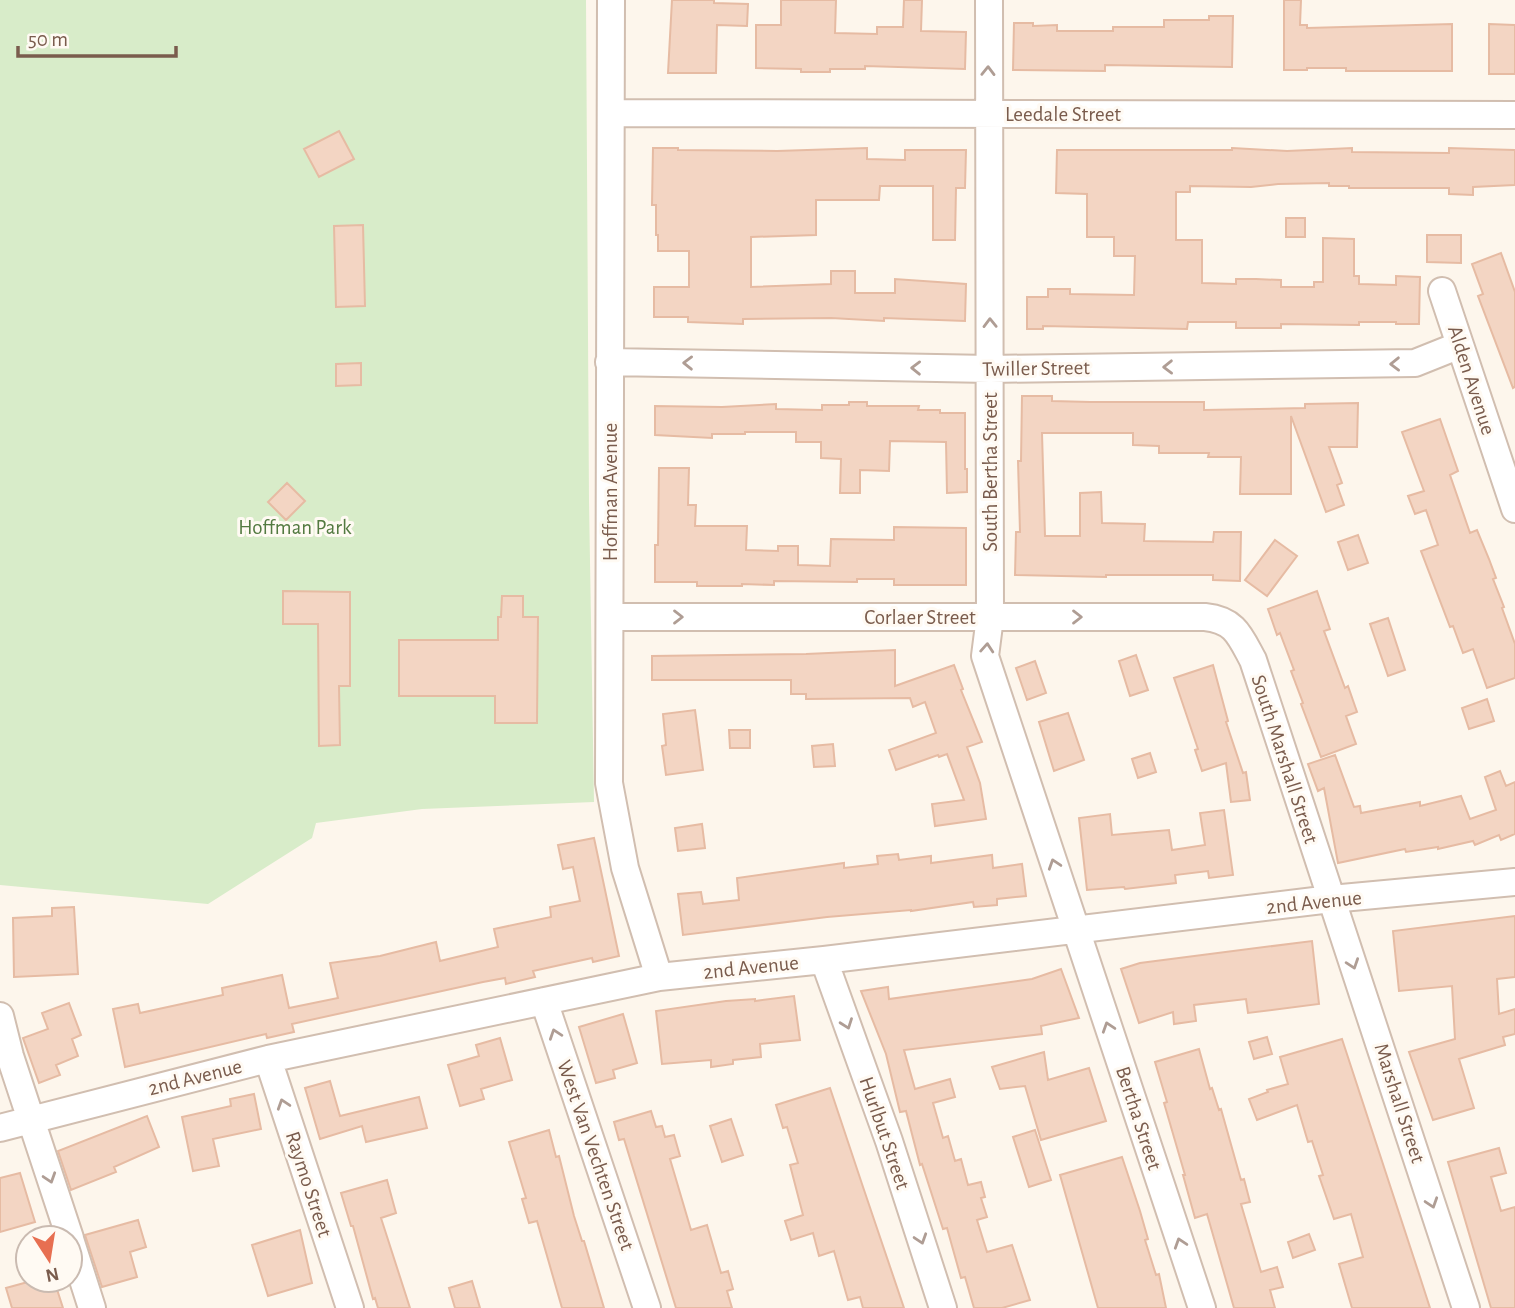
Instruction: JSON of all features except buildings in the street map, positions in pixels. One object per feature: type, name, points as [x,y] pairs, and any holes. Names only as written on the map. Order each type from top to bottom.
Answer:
[{"type":"street","name":"Hoffman Avenue","points":[[611,0],[611,799],[625,868],[659,977]]},
{"type":"street","name":"South Bertha Street","points":[[989,0],[990,617],[985,656],[1076,929]]},
{"type":"street","name":"Leedale Street","points":[[611,113],[1515,115]]},
{"type":"street","name":"Alden Avenue","points":[[1442,291],[1515,509]]},
{"type":"street","name":"Twiller Street","points":[[609,362],[990,369],[1415,363],[1460,345]]},
{"type":"street","name":"Corlaer Street","points":[[610,617],[1205,617],[1220,619],[1229,625]]},
{"type":"street","name":"South Marshall Street","points":[[1229,625],[1236,629],[1253,660],[1331,900]]},
{"type":"street","name":"2nd Avenue","points":[[0,1128],[268,1059],[659,977],[1331,900],[1515,882]]},
{"type":"street","name":"Marshall Street","points":[[1331,900],[1466,1308]]},
{"type":"street","name":"Bertha Street","points":[[1076,929],[1202,1308]]},
{"type":"street","name":"Hurlbut Street","points":[[824,960],[889,1141],[943,1308]]},
{"type":"street","name":"West Van Vechten Street","points":[[544,1001],[647,1308]]},
{"type":"street","points":[[0,1016],[10,1056],[65,1224]]},
{"type":"street","name":"Raymo Street","points":[[268,1059],[350,1308]]},
{"type":"street","points":[[84,1283],[92,1308]]},
{"type":"green space","name":"Hoffman Park","points":[[0,0],[586,0],[594,802],[422,809],[316,823],[312,838],[208,904],[0,885]]}]
